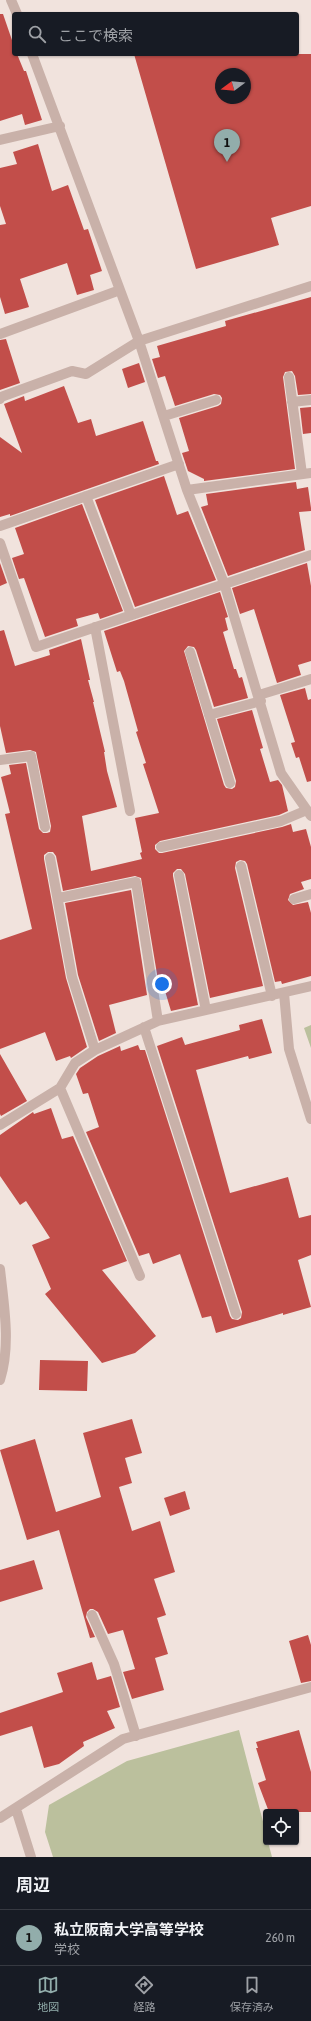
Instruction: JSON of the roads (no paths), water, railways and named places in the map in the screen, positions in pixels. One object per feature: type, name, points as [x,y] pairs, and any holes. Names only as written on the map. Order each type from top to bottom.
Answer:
[{"type":"street","points":[[11,0],[16,12]]},
{"type":"street","points":[[33,56],[139,341],[187,490],[224,583],[260,698],[281,773],[309,813],[281,821],[161,847]]},
{"type":"street","points":[[0,140],[60,126]]},
{"type":"street","points":[[0,399],[1,397],[72,371],[86,374],[139,341],[311,286]]},
{"type":"street","points":[[0,334],[120,290]]},
{"type":"street","points":[[187,490],[307,474],[292,402],[289,377]]},
{"type":"street","points":[[164,416],[216,400]]},
{"type":"street","points":[[292,402],[311,400]]},
{"type":"street","points":[[0,526],[179,464]]},
{"type":"street","points":[[86,496],[131,615]]},
{"type":"street","points":[[0,543],[36,647],[311,555]]},
{"type":"street","points":[[95,627],[130,811]]},
{"type":"street","points":[[190,652],[230,783]]},
{"type":"street","points":[[209,715],[311,679]]},
{"type":"street","points":[[0,760],[31,756],[44,827]]},
{"type":"street","points":[[50,858],[59,898],[72,977],[95,1050]]},
{"type":"street","points":[[241,866],[272,996]]},
{"type":"street","points":[[179,874],[206,1010]]},
{"type":"street","points":[[59,898],[136,882],[158,1021]]},
{"type":"street","points":[[294,899],[311,894]]},
{"type":"street","points":[[0,1125],[60,1088],[74,1063],[95,1050],[144,1027],[158,1021],[311,986]]},
{"type":"street","points":[[284,993],[289,1049],[311,1119]]},
{"type":"street","points":[[144,1027],[236,1314]]},
{"type":"street","points":[[60,1088],[140,1276]]},
{"type":"street","points":[[0,1269],[6,1323],[0,1380]]},
{"type":"street","points":[[92,1615],[114,1664],[136,1736]]},
{"type":"street","points":[[0,1818],[123,1739],[311,1687]]},
{"type":"street","points":[[16,1809],[31,1857]]},
{"type":"place","name":"私立阪南大学高等学校","points":[[227,162]]}]
